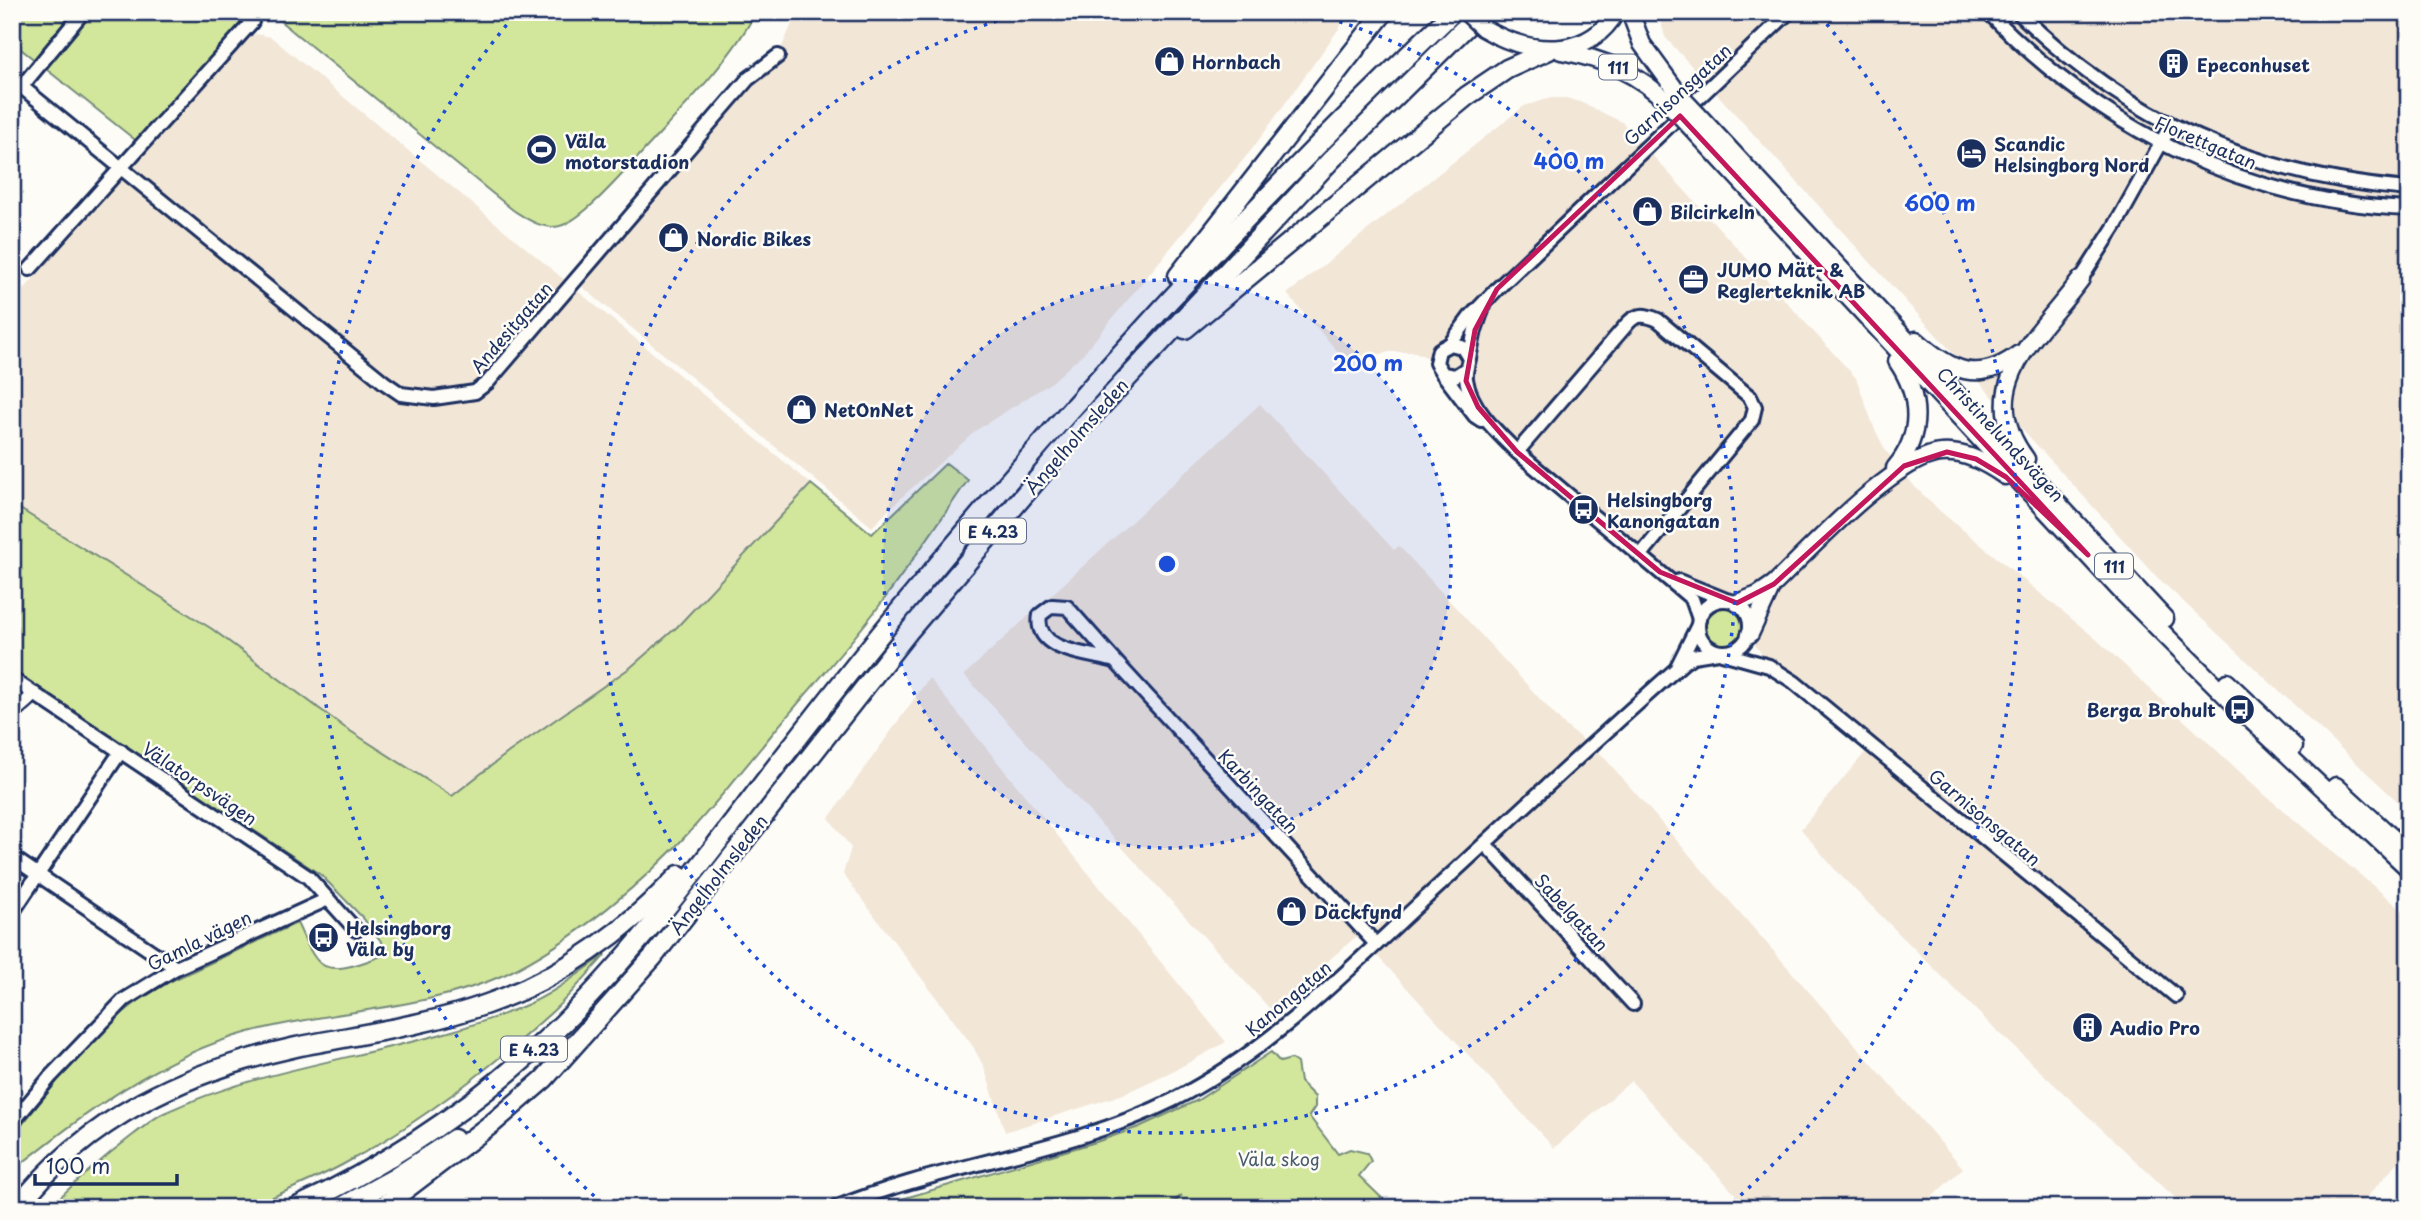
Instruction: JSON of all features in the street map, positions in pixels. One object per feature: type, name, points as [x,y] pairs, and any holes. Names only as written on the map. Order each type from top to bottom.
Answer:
[{"type":"highway","points":[[1088,392],[1115,349],[1218,228],[1384,12]]},
{"type":"highway","name":"Ängelholmsleden","points":[[725,833],[804,729],[912,596],[1088,392],[1272,193],[1453,12]]},
{"type":"highway","name":"Ängelholmsleden","points":[[569,1049],[653,957],[926,610],[1080,429],[1331,160],[1482,12]]},
{"type":"highway","points":[[1131,373],[1467,96],[1507,69],[1552,50]]},
{"type":"highway","points":[[17,1208],[53,1168],[87,1139],[137,1104],[188,1079],[262,1055],[409,1026],[464,1012],[510,996],[553,975],[604,942],[635,917],[725,833]]},
{"type":"highway","name":"E 4.23","points":[[295,1208],[349,1181],[421,1137],[481,1095],[557,1029],[612,971],[725,833]]},
{"type":"highway","points":[[382,1208],[494,1122],[544,1079],[569,1049]]},
{"type":"highway","name":"E 4.23","points":[[340,1208],[393,1179],[444,1146],[569,1049]]},
{"type":"main road","name":"111","points":[[1466,12],[1496,36],[1518,45],[1552,50]]},
{"type":"main road","points":[[1552,50],[1586,41],[1599,33],[1616,12]]},
{"type":"main road","name":"Christinelundsvägen","points":[[1630,12],[1642,44],[1675,101],[1835,264],[2069,517],[2227,682],[2409,853]]},
{"type":"main road","name":"Christinelundsvägen","points":[[1552,50],[1596,59],[1623,69],[1675,101]]},
{"type":"main road","name":"Christinelundsvägen","points":[[1692,119],[1852,303],[2088,555],[2239,709],[2409,869]]},
{"type":"main road","points":[[1835,264],[1920,344],[1957,367],[1978,373],[1988,372],[2007,363],[2026,349]]},
{"type":"main road","points":[[2069,517],[2022,453],[2008,424],[2005,408],[2007,386],[2026,349],[2081,279]]},
{"type":"main road","points":[[1734,602],[1758,595],[1774,584],[1882,482],[1900,461],[1912,441],[1916,407],[1904,371],[1852,303]]},
{"type":"main road","points":[[1882,482],[1913,460],[1932,454],[1955,453],[1976,459],[2006,477],[2088,555]]},
{"type":"main road","points":[[1749,635],[1774,584]]},
{"type":"street","points":[[17,82],[83,12]]},
{"type":"street","points":[[30,269],[252,22],[241,12]]},
{"type":"street","name":"Garnisonsgatan","points":[[1443,374],[1438,369],[1436,356],[1455,339],[1470,317],[1787,12]]},
{"type":"street","name":"Florettgatan","points":[[1988,12],[2014,39],[2068,85],[2108,113],[2161,144],[2205,165],[2277,189],[2353,204],[2409,209]]},
{"type":"street","name":"Florettgatan","points":[[2018,12],[2083,71],[2171,125],[2222,148],[2287,170],[2357,184],[2409,190]]},
{"type":"street","name":"Andesitgatan","points":[[17,82],[385,383],[401,394],[434,398],[475,392],[488,382],[748,79],[778,56]]},
{"type":"street","points":[[2081,279],[2171,125]]},
{"type":"street","name":"Garnisonsgatan","points":[[1467,364],[1485,303]]},
{"type":"street","points":[[1517,452],[1636,316],[1643,315],[1658,320],[1750,397],[1755,407],[1752,421],[1640,555]]},
{"type":"street","points":[[1450,344],[1462,347],[1470,392],[1493,428]]},
{"type":"street","points":[[1443,374],[1455,376],[1467,364]]},
{"type":"street","points":[[1443,374],[1475,416],[1493,428],[1517,452],[1692,599],[1703,642],[1720,652],[1735,651],[1749,635],[1751,627],[1747,613],[1734,602],[1660,572]]},
{"type":"street","points":[[1699,622],[1706,608],[1717,601],[1734,602]]},
{"type":"street","name":"Karbingatan","points":[[1115,661],[1053,644],[1040,629],[1040,615],[1052,606],[1067,607],[1376,944]]},
{"type":"street","name":"Kanongatan","points":[[1677,668],[1699,622]]},
{"type":"street","name":"Garnisonsgatan","points":[[1749,635],[1754,649],[1769,667],[1820,702],[2176,996]]},
{"type":"street","name":"Garnisonsgatan","points":[[1720,652],[1769,667]]},
{"type":"street","name":"Kanongatan","points":[[835,1208],[925,1178],[1084,1135],[1171,1101],[1245,1057],[1279,1031],[1376,944],[1677,668],[1693,656],[1720,652]]},
{"type":"street","name":"Välatorpsvägen","points":[[12,679],[308,877],[356,930]]},
{"type":"street","points":[[12,714],[35,694]]},
{"type":"street","points":[[12,913],[121,751]]},
{"type":"street","name":"Sabelgatan","points":[[1485,844],[1633,1004]]},
{"type":"street","points":[[12,857],[176,968]]},
{"type":"street","name":"Gamla vägen","points":[[12,1123],[51,1076],[124,1000],[176,968],[328,899]]},
{"type":"highlighted area","points":[[1680,116],[2088,555],[2006,477],[1976,459],[1947,452],[1904,466],[1774,584],[1737,603],[1660,572],[1517,452],[1478,407],[1466,381],[1475,330],[1497,289]]},
{"type":"shaded area","points":[[797,12],[1351,12],[1253,148],[1084,353],[1052,382],[978,429],[872,527],[574,280],[680,157],[778,56]]},
{"type":"shaded area","points":[[1658,12],[2409,12],[2409,812],[2158,578],[1665,37]]},
{"type":"shaded area","points":[[256,34],[271,37],[811,484],[677,627],[631,667],[509,752],[452,796],[344,727],[212,629],[12,504],[12,303],[244,39]]},
{"type":"shaded area","points":[[1551,98],[1580,102],[1622,122],[1856,378],[1875,430],[1886,451],[1915,487],[1941,512],[2095,638],[2266,796],[2409,916],[2409,1150],[2357,1208],[2186,1208],[1990,1024],[1837,872],[1801,829],[1873,743],[1771,665],[1757,648],[1753,641],[1772,592],[1732,599],[1712,594],[1662,570],[1517,447],[1483,413],[1456,370],[1415,352],[1389,352],[1347,362],[1287,294],[1524,106]]},
{"type":"shaded area","points":[[1260,404],[1394,550],[1399,546],[1563,724],[1602,755],[1963,1168],[1920,1208],[1748,1208],[1631,1081],[1554,1148],[1358,935],[1271,1010],[964,675]]},
{"type":"shaded area","points":[[929,678],[1226,1042],[1121,1095],[1005,1132],[984,1067],[972,1045],[843,874],[851,848],[829,818]]},
{"type":"green space","points":[[12,12],[256,12],[139,143],[12,42]]},
{"type":"green space","name":"Väla motorstadion","points":[[269,12],[756,12],[717,69],[592,205],[563,225],[550,227],[537,224],[513,210]]},
{"type":"green space","points":[[946,463],[968,480],[866,622],[675,848],[631,889],[581,928],[531,961],[475,986],[411,1003],[281,1024],[215,1043],[184,1056],[95,1108],[12,1171],[12,1137],[71,1064],[119,1016],[143,997],[169,982],[297,923],[316,959],[331,968],[352,966],[390,953],[363,918],[321,875],[12,670],[12,504],[212,629],[344,727],[452,796],[509,752],[631,667],[677,627],[811,484],[872,534]]},
{"type":"green space","points":[[1725,608],[1738,614],[1744,627],[1738,640],[1725,646],[1712,640],[1706,627],[1712,614]]},
{"type":"green space","points":[[605,955],[554,1010],[479,1074],[398,1132],[312,1180],[246,1208],[49,1208],[101,1161],[164,1113],[207,1095],[252,1081],[435,1036],[480,1022],[524,1006],[545,995]]},
{"type":"green space","name":"Väla skog","points":[[1271,1052],[1280,1062],[1291,1059],[1297,1063],[1300,1082],[1315,1097],[1315,1107],[1309,1116],[1338,1154],[1350,1149],[1367,1153],[1371,1161],[1359,1176],[1392,1208],[1170,1208],[1182,1195],[1164,1208],[871,1208],[1139,1127],[1198,1100]]},
{"type":"place","name":"Hornbach","points":[[1169,61]]},
{"type":"place","name":"Epeconhuset","points":[[2174,64]]},
{"type":"place","name":"Väla motorstadion","points":[[542,150]]},
{"type":"place","name":"Scandic Helsingborg Nord","points":[[1971,153]]},
{"type":"place","name":"Bilcirkeln","points":[[1647,211]]},
{"type":"place","name":"Nordic Bikes","points":[[674,238]]},
{"type":"place","name":"JUMO Mät- & Reglerteknik AB","points":[[1694,279]]},
{"type":"place","name":"NetOnNet","points":[[801,409]]},
{"type":"place","name":"Helsingborg Kanongatan","points":[[1584,509]]},
{"type":"place","name":"Berga Brohult","points":[[2239,709]]},
{"type":"place","name":"Däckfynd","points":[[1291,911]]},
{"type":"place","name":"Helsingborg Väla by","points":[[323,937]]},
{"type":"place","name":"Audio Pro","points":[[2087,1027]]}]
